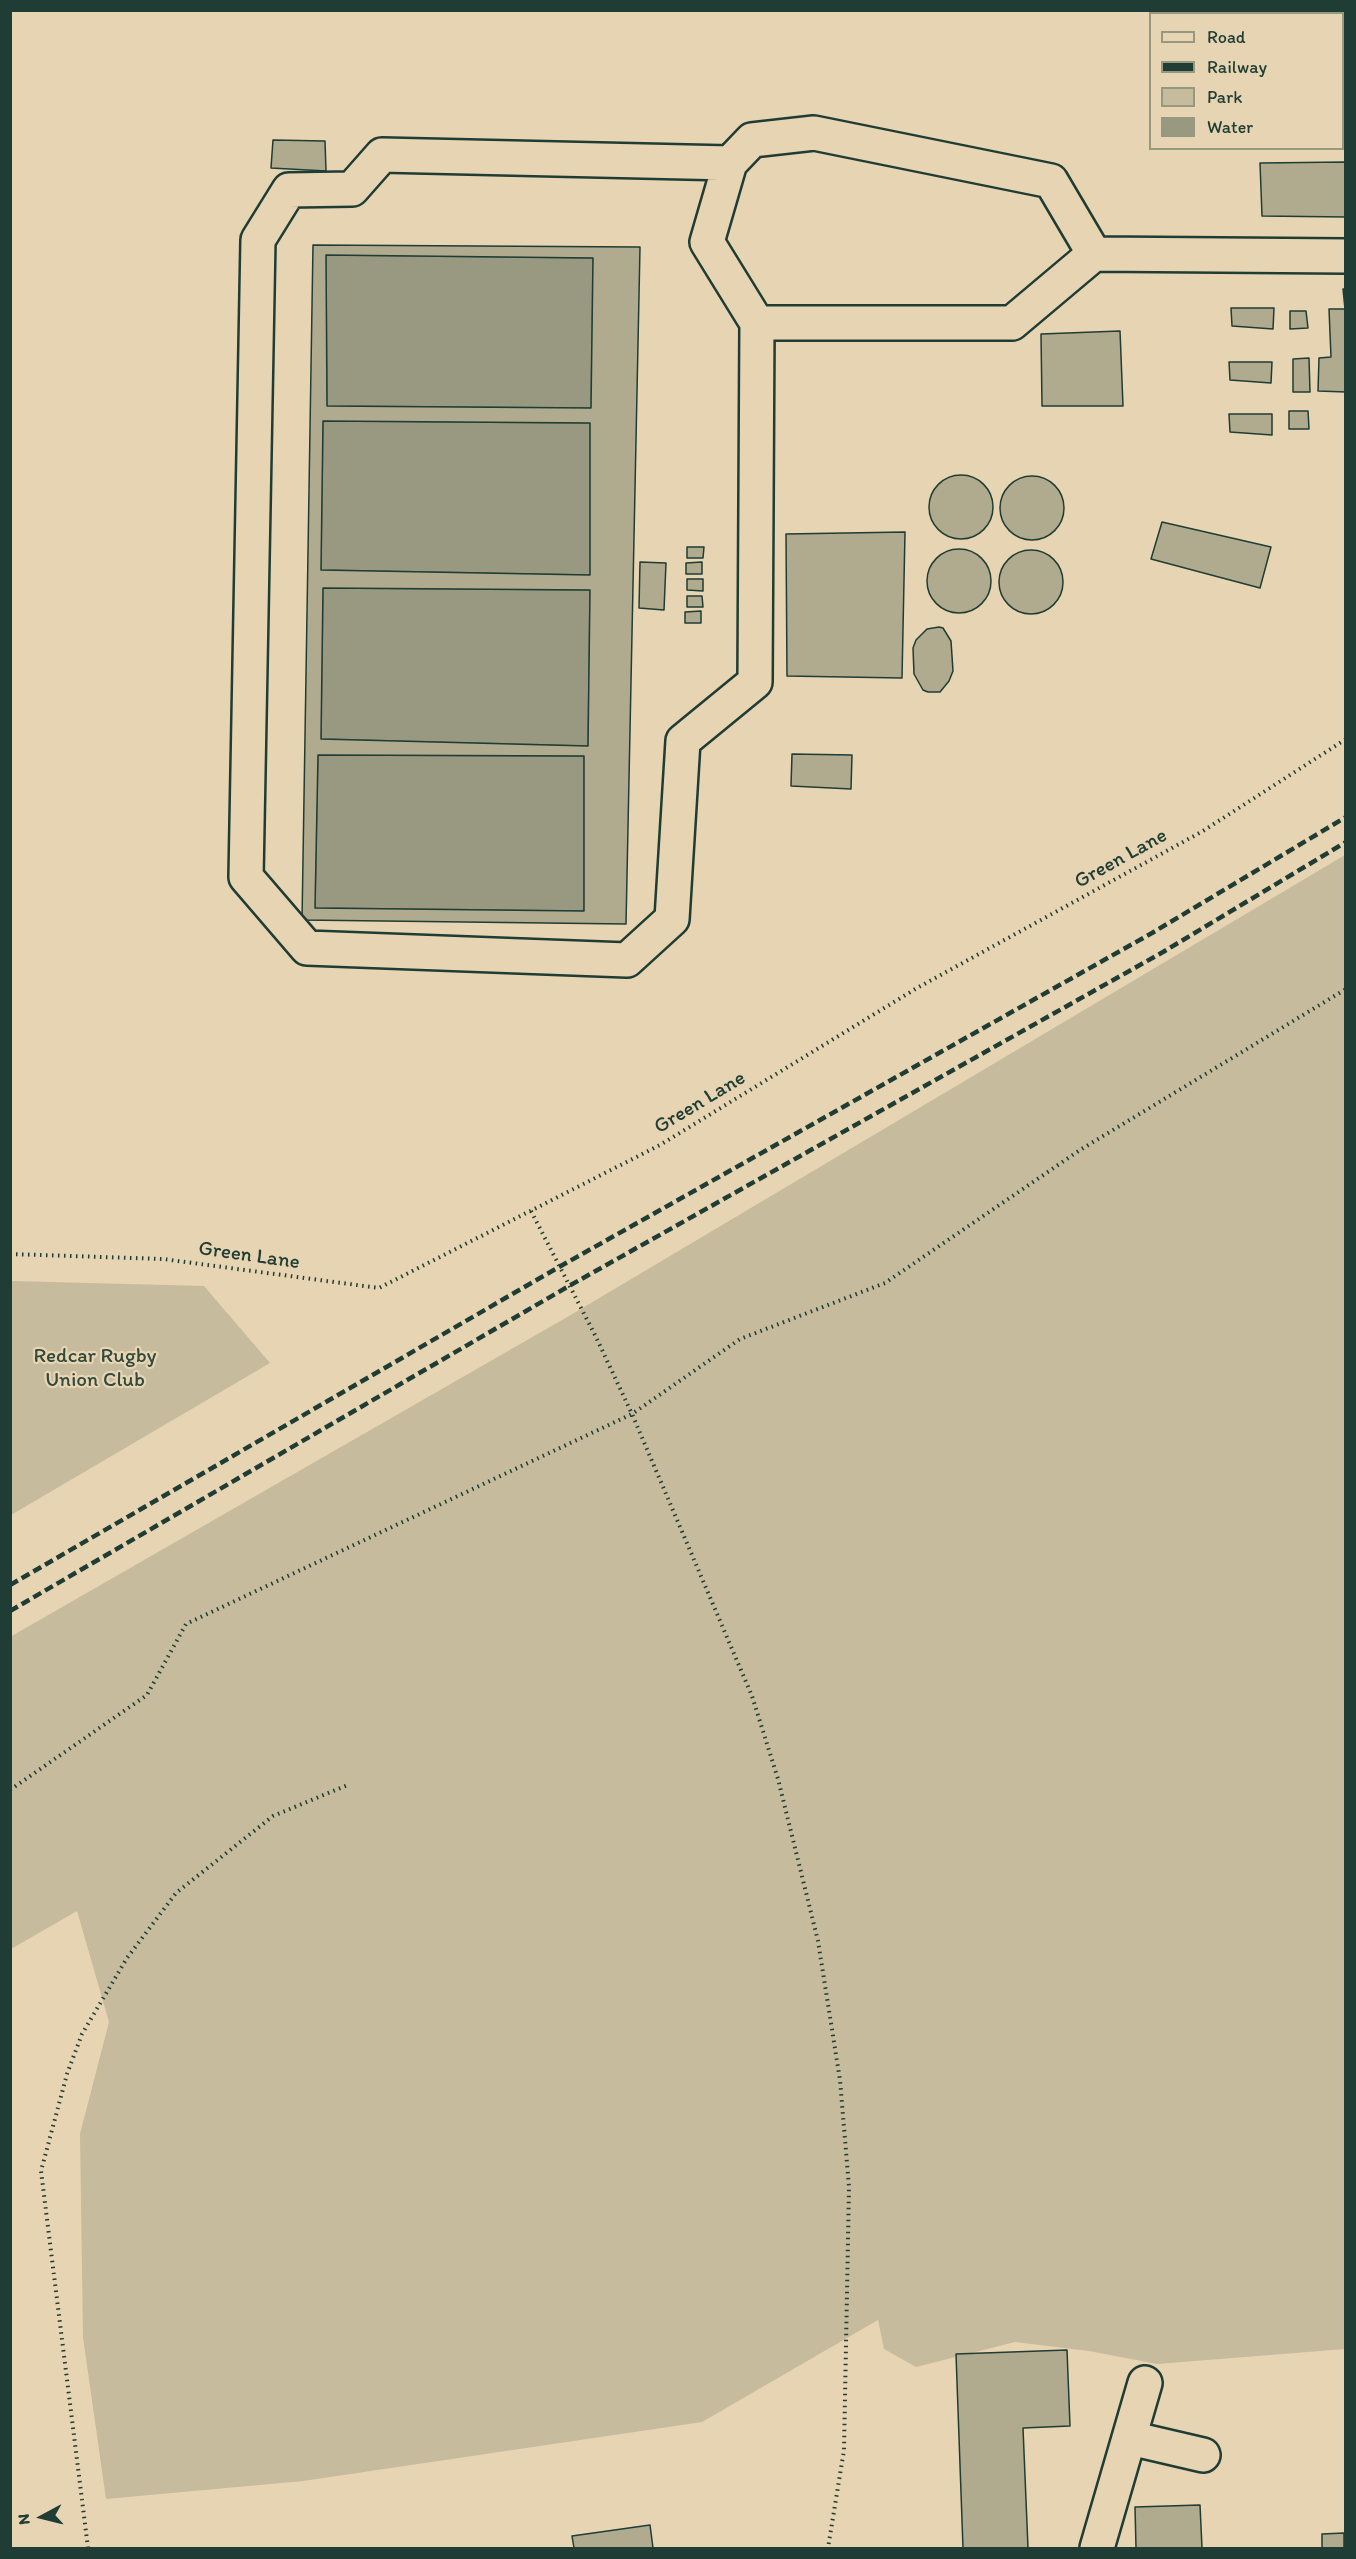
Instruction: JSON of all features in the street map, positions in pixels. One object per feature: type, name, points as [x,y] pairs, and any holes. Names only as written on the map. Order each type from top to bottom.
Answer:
[{"type":"street","points":[[730,163],[382,155],[352,189],[289,190],[258,240],[246,877],[307,948],[627,960],[672,920],[683,741],[755,682],[757,323],[707,242],[730,163],[752,140],[814,133],[1051,181],[1094,254]]},
{"type":"street","points":[[757,323],[1012,323],[1094,254],[1346,256]]},
{"type":"street","points":[[1097,2548],[1145,2383]]},
{"type":"street","points":[[1130,2438],[1203,2455]]},
{"type":"path","name":"Green Lane","points":[[10,1254],[163,1259],[379,1288],[660,1145],[917,988],[1203,831],[1346,739]]},
{"type":"path","points":[[10,1790],[147,1695],[186,1624],[632,1414],[740,1339],[885,1283],[1080,1150],[1346,989]]},
{"type":"path","points":[[531,1211],[595,1335],[632,1414],[752,1696],[778,1779],[818,1941],[840,2080],[849,2187],[844,2450],[828,2548]]},
{"type":"path","points":[[88,2548],[41,2171],[67,2074],[82,2034],[126,1958],[176,1893],[273,1816],[350,1784]]},
{"type":"green space","points":[[1345,855],[1345,2349],[1157,2364],[1089,2351],[1015,2342],[916,2367],[884,2349],[878,2320],[702,2422],[303,2481],[106,2499],[83,2337],[80,2134],[109,2022],[77,1911],[11,1949],[10,1637],[569,1316]]},
{"type":"green space","name":"Redcar Rugby Union Club","points":[[11,1281],[204,1286],[270,1363],[11,1515]]},
{"type":"water","points":[[326,255],[593,258],[591,408],[327,406]]},
{"type":"water","points":[[323,421],[590,423],[590,575],[321,570]]},
{"type":"water","points":[[323,588],[590,590],[588,746],[321,739]]},
{"type":"water","points":[[318,755],[584,756],[584,911],[315,908]]},
{"type":"building","points":[[273,140],[325,141],[326,171],[271,168]]},
{"type":"building","points":[[1346,162],[1346,217],[1262,216],[1260,163]]},
{"type":"building","points":[[313,245],[640,247],[626,924],[302,920]],"holes":[[[326,255],[593,258],[591,408],[327,406]],[[323,421],[590,423],[590,575],[321,570]],[[323,588],[590,590],[588,746],[321,739]],[[318,755],[584,756],[584,911],[315,908]]]},
{"type":"building","points":[[1343,289],[1346,289],[1346,392],[1318,391],[1319,358],[1331,357],[1329,309],[1345,309]]},
{"type":"building","points":[[1231,308],[1274,308],[1273,329],[1232,326]]},
{"type":"building","points":[[1290,311],[1306,311],[1308,328],[1290,329]]},
{"type":"building","points":[[1120,331],[1123,406],[1042,406],[1041,334]]},
{"type":"building","points":[[1309,358],[1310,392],[1293,392],[1293,359]]},
{"type":"building","points":[[1229,362],[1272,362],[1271,383],[1230,380]]},
{"type":"building","points":[[1289,411],[1308,411],[1309,429],[1289,429]]},
{"type":"building","points":[[1229,414],[1272,414],[1272,435],[1230,432]]},
{"type":"building","points":[[955,475],[967,475],[984,484],[991,495],[993,507],[991,519],[984,530],[967,539],[955,539],[943,534],[934,525],[929,513],[929,501],[934,489],[943,480]]},
{"type":"building","points":[[1026,476],[1038,476],[1055,485],[1062,496],[1064,508],[1062,520],[1055,531],[1038,540],[1026,540],[1014,535],[1005,526],[1000,514],[1000,502],[1005,490],[1014,481]]},
{"type":"building","points":[[1162,522],[1271,547],[1260,588],[1151,559]]},
{"type":"building","points":[[905,532],[902,678],[787,676],[786,534]]},
{"type":"building","points":[[687,547],[704,547],[703,558],[687,558]]},
{"type":"building","points":[[953,549],[965,549],[982,558],[989,569],[991,581],[989,593],[982,604],[965,613],[953,613],[941,608],[932,599],[927,587],[927,575],[932,563],[941,554]]},
{"type":"building","points":[[1025,550],[1037,550],[1054,559],[1061,570],[1063,582],[1061,594],[1054,605],[1037,614],[1025,614],[1013,609],[1004,600],[999,588],[999,576],[1004,564],[1013,555]]},
{"type":"building","points":[[640,562],[666,563],[664,610],[639,608]]},
{"type":"building","points":[[702,562],[702,574],[686,574],[686,563]]},
{"type":"building","points":[[687,579],[703,579],[703,591],[687,590]]},
{"type":"building","points":[[687,596],[702,596],[703,607],[687,607]]},
{"type":"building","points":[[701,611],[701,623],[685,623],[685,612]]},
{"type":"building","points":[[943,628],[951,641],[953,671],[949,681],[940,692],[928,692],[923,690],[914,674],[913,648],[916,640],[927,629]]},
{"type":"building","points":[[792,754],[852,755],[851,789],[791,786]]},
{"type":"building","points":[[1067,2350],[1070,2426],[1023,2428],[1028,2548],[963,2548],[956,2354]]},
{"type":"building","points":[[1200,2505],[1202,2548],[1136,2548],[1135,2507]]},
{"type":"building","points":[[650,2525],[653,2548],[574,2548],[572,2536]]},
{"type":"building","points":[[1344,2533],[1344,2548],[1322,2548],[1322,2534]]},
{"type":"railway","points":[[10,1585],[559,1267],[1152,933],[1346,817]]},
{"type":"railway","points":[[10,1611],[569,1286],[1163,952],[1346,842]]}]
